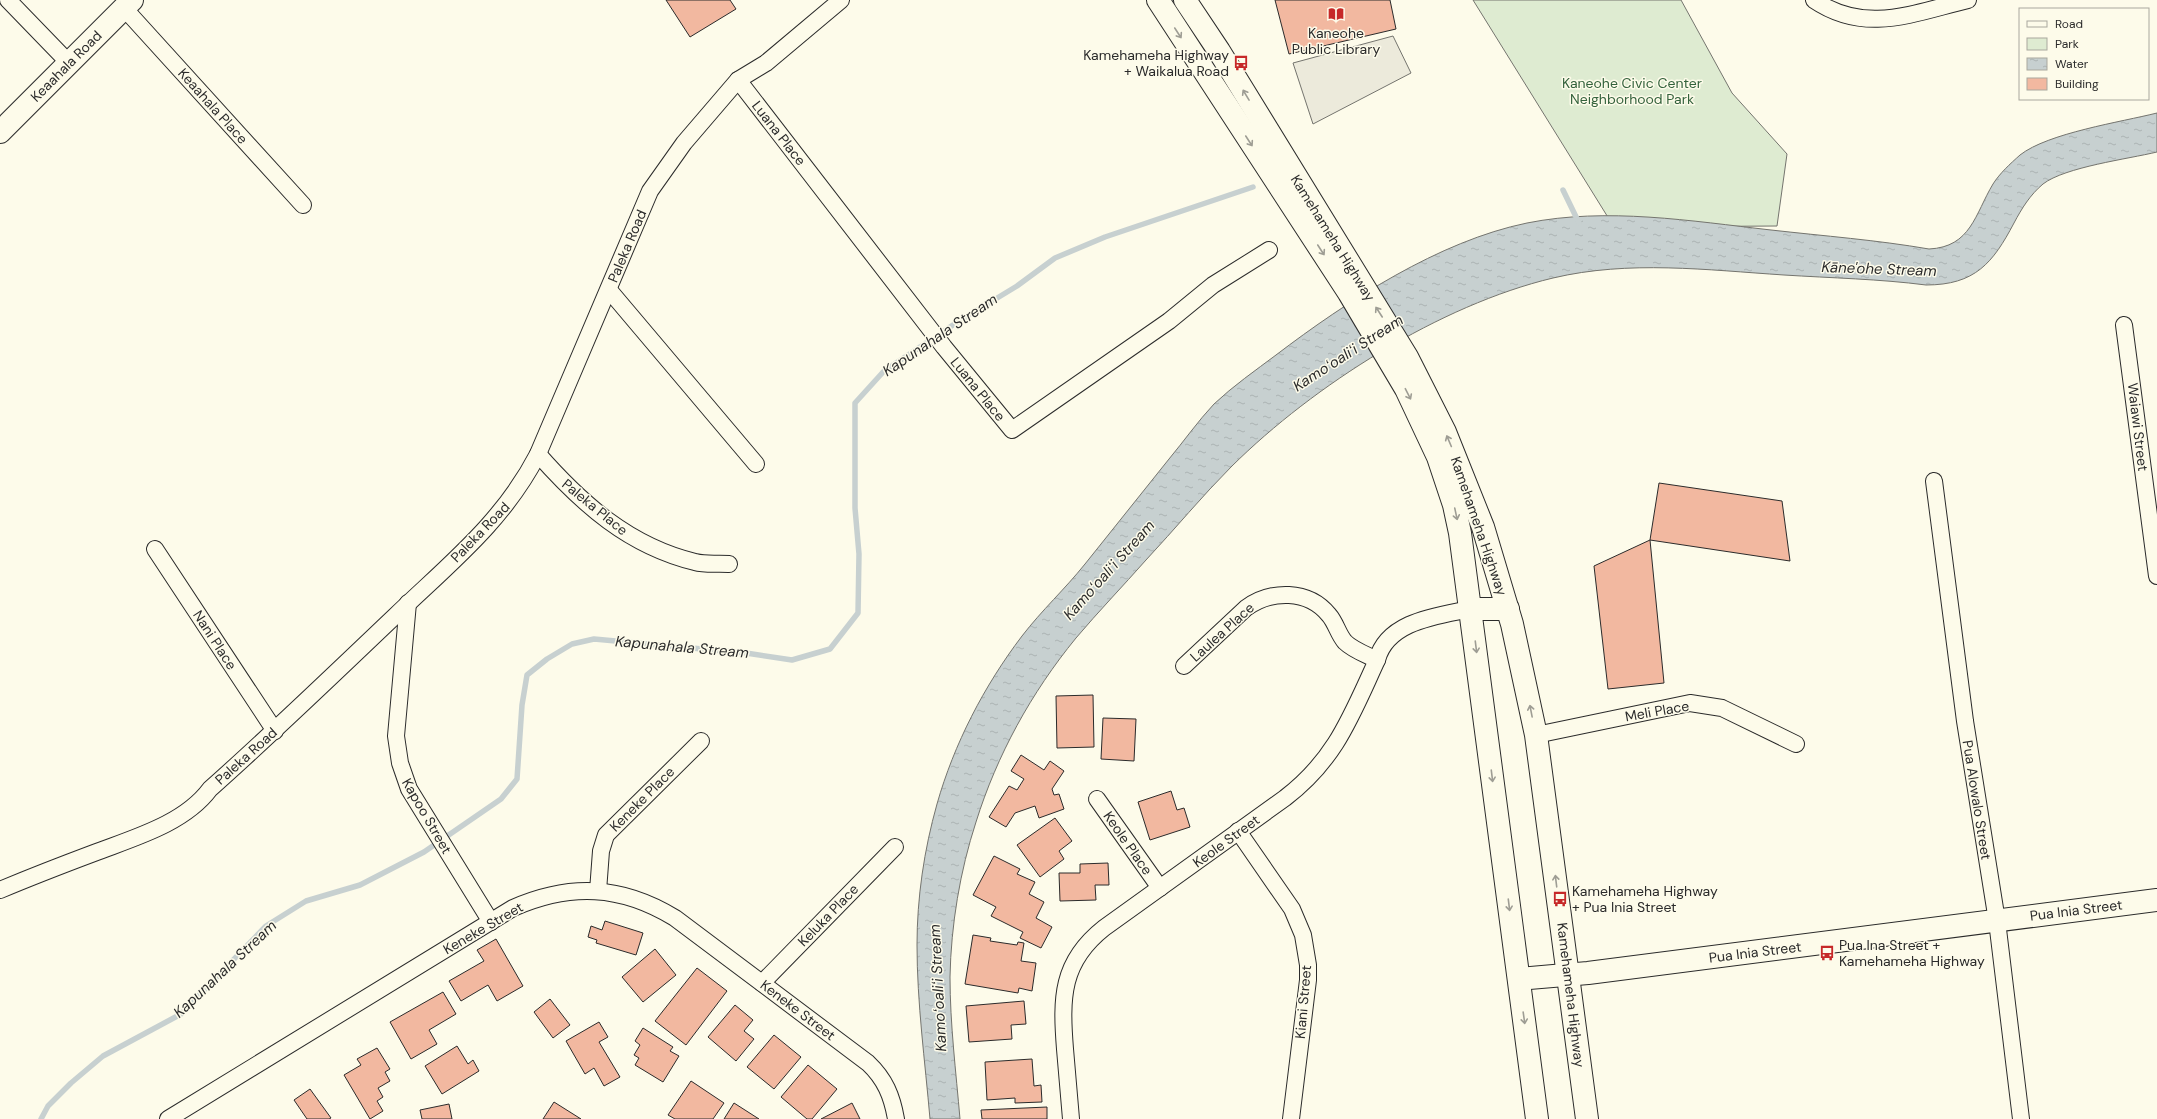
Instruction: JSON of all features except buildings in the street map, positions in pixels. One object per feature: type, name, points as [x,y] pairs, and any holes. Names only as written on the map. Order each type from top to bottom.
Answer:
[{"type":"main road","name":"Kamehameha Highway","points":[[1158,0],[1355,288]]},
{"type":"main road","name":"Kamehameha Highway","points":[[1185,0],[1223,57],[1355,288],[1445,432],[1465,479],[1499,575],[1536,736],[1587,1119]]},
{"type":"main road","name":"Keaahala Road","points":[[0,132],[128,4]]},
{"type":"main road","name":"Kamehameha Highway","points":[[1398,358],[1446,478],[1460,534],[1537,1119]]},
{"type":"main road","points":[[1470,609],[1508,609]]},
{"type":"main road","name":"Pua Inia Street","points":[[1519,979],[1568,975],[2157,900]]},
{"type":"street","points":[[8,0],[69,63]]},
{"type":"street","name":"Paleka Road","points":[[0,890],[136,836],[175,818],[203,798],[210,789],[275,731],[500,515],[519,488],[538,454],[650,191],[684,143],[738,80],[766,63],[841,0]]},
{"type":"street","points":[[1814,0],[1837,13],[1850,18],[1878,20],[1968,0]]},
{"type":"street","name":"Keaahala Place","points":[[128,4],[303,205]]},
{"type":"street","name":"Luana Place","points":[[738,80],[944,346],[1012,430],[1169,321],[1213,285],[1269,250]]},
{"type":"street","points":[[609,290],[756,464]]},
{"type":"street","name":"Waiawi Street","points":[[2124,325],[2157,576]]},
{"type":"street","name":"Paleka Place","points":[[538,454],[562,481],[594,510],[623,532],[648,547],[696,562],[729,564]]},
{"type":"street","name":"Pua Alowalo Street","points":[[1934,481],[1965,721],[1997,921],[2021,1119]]},
{"type":"street","name":"Nani Place","points":[[155,549],[275,731]]},
{"type":"street","name":"Laulea Place","points":[[1184,666],[1255,601],[1278,594],[1291,594],[1312,601],[1329,614],[1348,645],[1377,660]]},
{"type":"street","name":"Kapoo Street","points":[[408,603],[397,722],[397,750],[409,789],[491,922]]},
{"type":"street","name":"Keole Street","points":[[1071,1119],[1063,1014],[1066,984],[1071,970],[1084,946],[1094,936],[1299,787],[1324,761],[1341,736],[1377,660],[1380,649],[1402,629],[1425,619],[1470,609]]},
{"type":"street","name":"Meli Place","points":[[1536,736],[1690,703],[1722,708],[1796,744]]},
{"type":"street","name":"Keneke Place","points":[[598,891],[601,851],[606,835],[701,741]]},
{"type":"street","name":"Keole Place","points":[[1096,799],[1160,888]]},
{"type":"street","name":"Kiani Street","points":[[1238,831],[1292,909],[1301,928],[1306,950],[1308,980],[1291,1119]]},
{"type":"street","name":"Keluka Place","points":[[762,983],[894,847]]},
{"type":"street","name":"Keneke Street","points":[[168,1119],[513,908],[544,896],[577,890],[598,891],[628,896],[660,908],[859,1055],[876,1071],[889,1091],[896,1119]]},
{"type":"green space","name":"Kaneohe Civic Center Neighborhood Park","points":[[1473,0],[1681,0],[1732,93],[1787,154],[1777,226],[1614,227]]},
{"type":"shaded area","points":[[1393,36],[1411,73],[1313,124],[1293,63]]},
{"type":"water","points":[[2157,113],[2157,152],[2081,168],[2053,178],[2043,184],[2034,193],[2020,212],[1998,250],[1990,260],[1970,276],[1957,281],[1926,285],[1873,280],[1668,268],[1610,269],[1582,272],[1553,278],[1510,291],[1467,307],[1423,328],[1381,352],[1340,378],[1301,406],[1232,466],[1093,618],[1044,681],[1005,749],[984,797],[970,841],[954,918],[950,995],[960,1119],[930,1119],[918,988],[918,910],[928,839],[937,804],[952,759],[983,695],[1008,655],[1022,636],[1037,617],[1085,564],[1202,417],[1229,391],[1333,314],[1363,294],[1428,258],[1494,232],[1527,223],[1557,218],[1588,216],[1649,217],[1870,241],[1929,249],[1943,247],[1954,242],[1963,235],[1976,217],[1996,180],[2020,155],[2032,147],[2066,134]]},
{"type":"waterway","name":"Kapunahala Stream","points":[[41,1119],[48,1106],[71,1083],[103,1056],[181,1014],[266,926],[306,901],[360,885],[424,852],[501,799],[517,779],[522,705],[527,675],[547,659],[572,644],[594,639],[746,653],[792,660],[830,649],[858,613],[859,554],[855,508],[855,403],[884,371],[956,323],[1017,286],[1055,258],[1105,237],[1253,187]]},
{"type":"waterway","name":"Kapunahala Stream","points":[[1563,190],[1579,223]]},
{"type":"place","name":"Kaneohe Public Library","points":[[1336,14]]},
{"type":"place","name":"Kamehameha Highway + Waikalua Road","points":[[1241,63]]},
{"type":"place","name":"Kamehameha Highway + Pua Inia Street","points":[[1560,899]]},
{"type":"place","name":"Pua Ina Street + Kamehameha Highway","points":[[1827,953]]},
{"type":"water label","name":"Kāne'ohe Stream","points":[[1879,269]]},
{"type":"water label","name":"Kamoʻoaliʻi Stream","points":[[1348,353]]},
{"type":"water label","name":"Kamoʻoaliʻi Stream","points":[[1109,570]]},
{"type":"water label","name":"Kamoʻoaliʻi Stream","points":[[938,988]]}]
